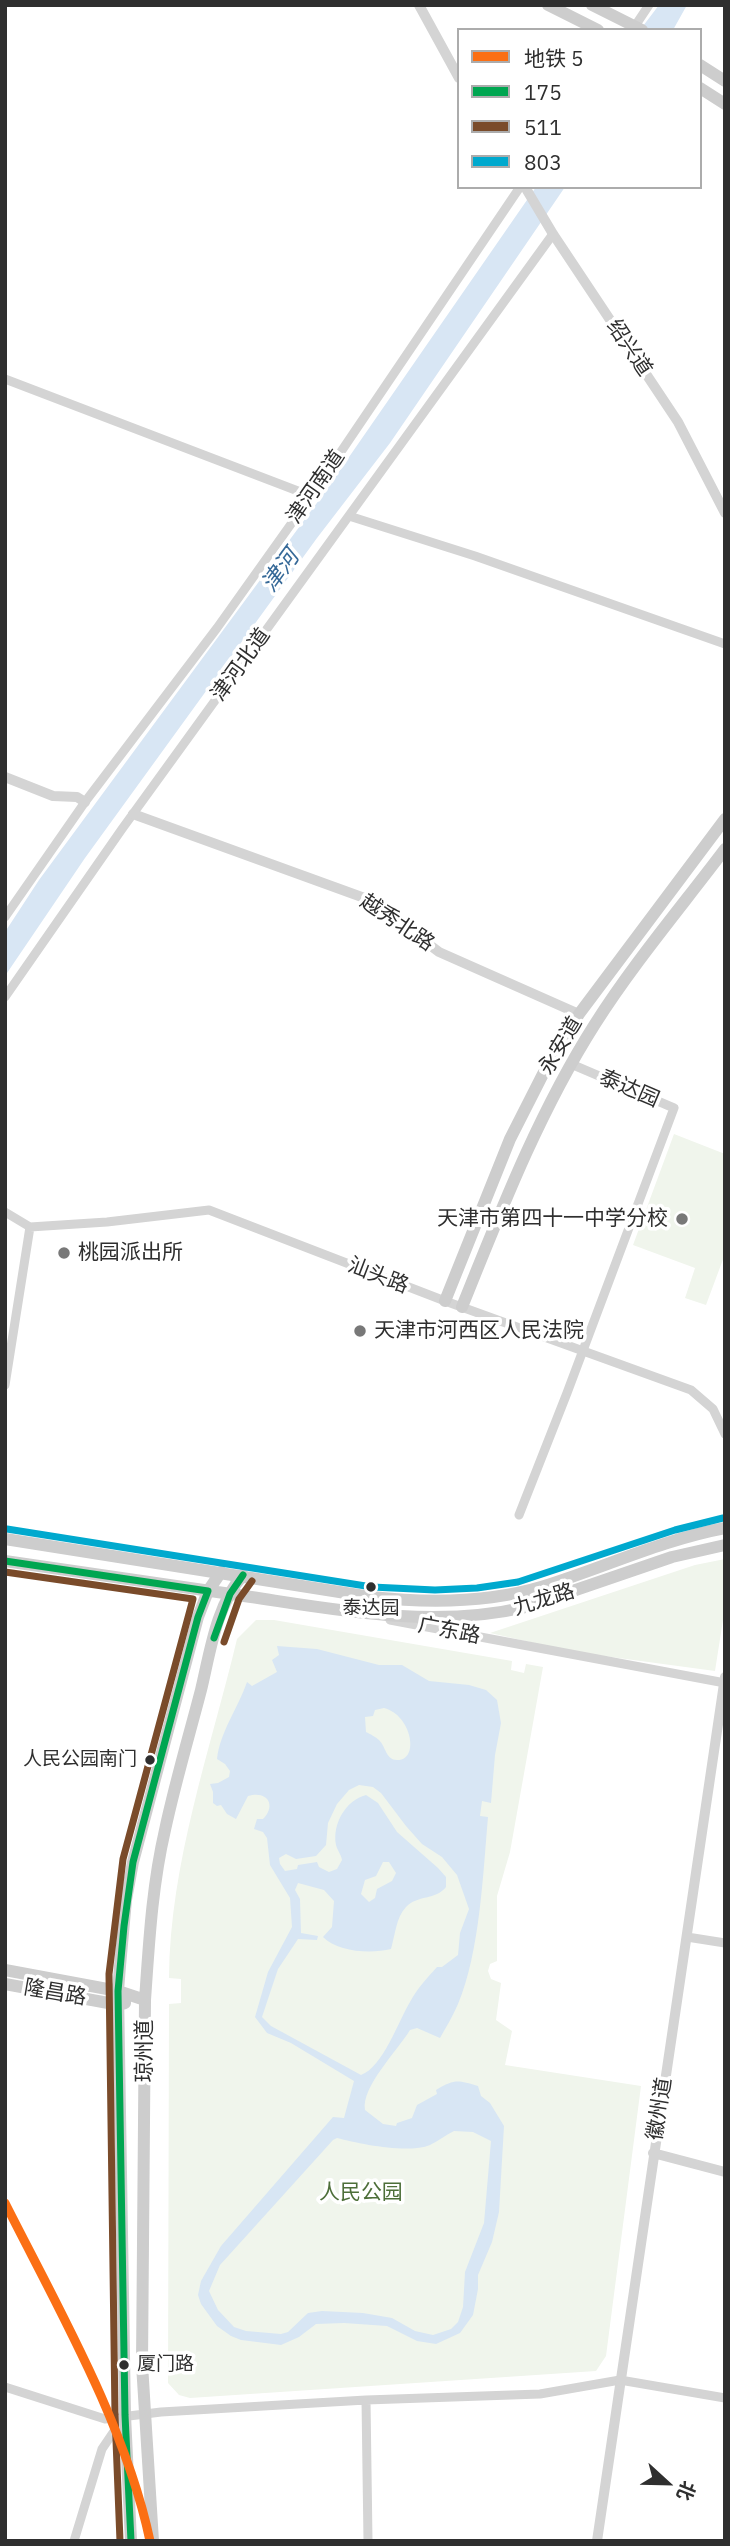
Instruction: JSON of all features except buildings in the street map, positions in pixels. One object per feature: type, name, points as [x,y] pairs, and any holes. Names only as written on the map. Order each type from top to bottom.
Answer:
[{"type":"main road","points":[[548,5],[594,28]]},
{"type":"main road","points":[[592,5],[638,28]]},
{"type":"main road","points":[[702,66],[725,81]]},
{"type":"main road","points":[[702,89],[725,104]]},
{"type":"main road","name":"永安道","points":[[445,1301],[510,1139],[543,1074],[579,1014],[725,818]]},
{"type":"main road","name":"永安道","points":[[462,1307],[502,1206],[571,1064],[596,1023],[725,849]]},
{"type":"main road","name":"九龙路","points":[[243,1575],[371,1597],[427,1601],[514,1594],[563,1580],[665,1544],[725,1528]]},
{"type":"main road","points":[[5,1539],[243,1575]]},
{"type":"main road","name":"九龙路","points":[[357,1614],[424,1617],[507,1612],[673,1558],[725,1545]]},
{"type":"main road","name":"广东路","points":[[5,1561],[357,1614]]},
{"type":"main road","points":[[208,1591],[221,1572]]},
{"type":"main road","name":"琼州道","points":[[153,2541],[142,2364],[145,2000],[153,1898],[164,1832],[218,1622],[230,1594],[243,1575]]},
{"type":"main road","name":"琼州道","points":[[131,2541],[125,2414],[118,1991],[132,1862],[198,1617],[208,1591]]},
{"type":"main road","points":[[5,1970],[118,1991],[145,2000]]},
{"type":"main road","name":"隆昌路","points":[[5,1984],[119,2005],[145,2000]]},
{"type":"street","points":[[419,5],[457,74]]},
{"type":"street","points":[[638,28],[649,5]]},
{"type":"street","name":"津河南道","points":[[5,917],[311,496],[519,189]]},
{"type":"street","name":"绍兴道","points":[[526,189],[553,234],[678,422],[725,513]]},
{"type":"street","name":"津河北道","points":[[5,997],[133,814],[553,234]]},
{"type":"street","points":[[5,379],[311,496]]},
{"type":"street","points":[[349,516],[475,556],[725,644]]},
{"type":"street","points":[[5,777],[53,796],[78,797],[89,805]]},
{"type":"street","name":"越秀北路","points":[[133,814],[370,900],[439,952],[579,1014]]},
{"type":"street","name":"泰达园","points":[[519,1515],[674,1108],[571,1064]]},
{"type":"street","name":"汕头路","points":[[30,1227],[107,1222],[209,1210],[445,1301],[691,1390],[713,1409],[725,1434]]},
{"type":"street","points":[[5,1212],[30,1227],[5,1385]]},
{"type":"street","name":"广东路","points":[[357,1614],[724,1683]]},
{"type":"street","name":"徽州道","points":[[597,2541],[725,1677]]},
{"type":"street","points":[[687,1937],[725,1943]]},
{"type":"street","points":[[653,2153],[725,2172]]},
{"type":"street","points":[[5,2387],[104,2419],[125,2414],[366,2400],[540,2394],[620,2380],[725,2398]]},
{"type":"street","points":[[366,2400],[368,2541]]},
{"type":"street","points":[[74,2541],[99,2456],[125,2414]]},
{"type":"green space","name":"天津市第四十一中学分校","points":[[674,1134],[725,1154],[725,1254],[706,1305],[685,1298],[695,1268],[633,1245]]},
{"type":"green space","points":[[725,1559],[725,1607],[715,1671],[574,1652],[490,1633],[695,1565]]},
{"type":"green space","name":"人民公园","points":[[256,1620],[274,1620],[512,1661],[511,1670],[524,1673],[526,1664],[543,1667],[510,1852],[497,1896],[497,1961],[490,1964],[488,1971],[491,1979],[501,1983],[496,2020],[512,2031],[505,2065],[641,2086],[606,2356],[596,2371],[190,2398],[179,2395],[168,2383],[169,2004],[181,2003],[181,1979],[169,1978],[171,1935],[176,1892],[193,1807],[237,1639]]},
{"type":"water","points":[[659,5],[687,5],[674,28],[642,28]]},
{"type":"water","name":"津河","points":[[535,189],[564,189],[390,443],[317,538],[85,858],[5,976],[5,932],[39,880],[322,496]]},
{"type":"water","points":[[277,1646],[317,1649],[379,1665],[402,1665],[429,1681],[469,1685],[486,1690],[497,1700],[501,1723],[491,1803],[482,1801],[480,1816],[488,1817],[482,1887],[476,1937],[465,1983],[456,2008],[440,2038],[417,2028],[410,2030],[374,2080],[365,2101],[365,2110],[383,2124],[396,2126],[397,2123],[412,2118],[417,2105],[437,2094],[436,2090],[452,2082],[465,2083],[478,2086],[481,2096],[490,2103],[504,2126],[499,2212],[492,2242],[478,2275],[473,2315],[460,2333],[436,2344],[417,2341],[387,2326],[344,2323],[316,2324],[299,2337],[281,2345],[241,2340],[217,2326],[201,2304],[198,2295],[201,2281],[221,2246],[333,2117],[344,2118],[354,2081],[291,2043],[267,2033],[255,2017],[268,1972],[292,1927],[290,1898],[270,1865],[267,1838],[263,1832],[254,1829],[257,1819],[263,1819],[267,1814],[268,1800],[260,1795],[248,1796],[236,1819],[227,1814],[221,1805],[213,1803],[210,1784],[229,1777],[230,1771],[217,1759],[225,1730],[247,1682],[252,1686],[277,1672],[272,1660],[279,1655]],"holes":[[[384,1708],[401,1719],[410,1737],[409,1753],[404,1758],[397,1760],[388,1756],[379,1740],[366,1732],[365,1717],[373,1716],[375,1710]],[[359,1785],[373,1787],[381,1793],[422,1844],[442,1857],[457,1875],[469,1909],[460,1933],[458,1955],[442,1967],[437,1967],[422,1984],[383,2054],[361,2075],[271,2026],[262,2017],[278,1969],[298,1939],[317,1940],[318,1936],[301,1933],[300,1899],[295,1890],[298,1883],[324,1890],[334,1901],[332,1927],[323,1937],[345,1949],[364,1951],[391,1949],[398,1921],[406,1907],[410,1903],[437,1894],[446,1887],[446,1877],[397,1832],[378,1803],[366,1795],[352,1802],[338,1821],[335,1837],[342,1860],[337,1869],[329,1872],[319,1867],[317,1862],[298,1865],[297,1869],[285,1871],[279,1858],[286,1854],[296,1859],[316,1856],[326,1845],[328,1823],[337,1804],[349,1790]],[[383,1862],[389,1862],[396,1873],[392,1881],[377,1889],[375,1898],[369,1902],[361,1894],[365,1880],[376,1876]],[[454,2131],[473,2132],[491,2141],[484,2223],[465,2272],[463,2307],[458,2322],[451,2329],[433,2335],[415,2331],[392,2318],[322,2311],[308,2313],[288,2332],[281,2334],[246,2331],[234,2327],[218,2310],[209,2291],[220,2265],[333,2140],[337,2138],[409,2149],[430,2145]]]},
{"type":"metro line","name":"5","points":[[5,2203],[108,2411],[125,2454],[150,2541]]},
{"type":"transit line","name":"803","points":[[7,1529],[372,1587],[435,1590],[518,1582],[675,1530],[723,1518]]},
{"type":"transit line","name":"175","points":[[5,1561],[208,1591],[198,1617],[133,1862],[118,1991],[125,2415],[131,2541]]},
{"type":"transit line","name":"511","points":[[5,1572],[193,1599],[123,1859],[109,1974],[115,2415],[120,2541]]},
{"type":"transit line","name":"175","points":[[214,1638],[230,1594],[243,1575]]},
{"type":"transit line","name":"511","points":[[224,1642],[239,1599],[252,1581]]},
{"type":"place","name":"天津市第四十一中学分校","points":[[682,1219]]},
{"type":"place","name":"桃园派出所","points":[[64,1253]]},
{"type":"place","name":"天津市河西区人民法院","points":[[360,1331]]},
{"type":"place","name":"泰达园","points":[[371,1587]]},
{"type":"place","name":"人民公园南门","points":[[150,1760]]},
{"type":"place","name":"厦门路","points":[[124,2365]]}]
